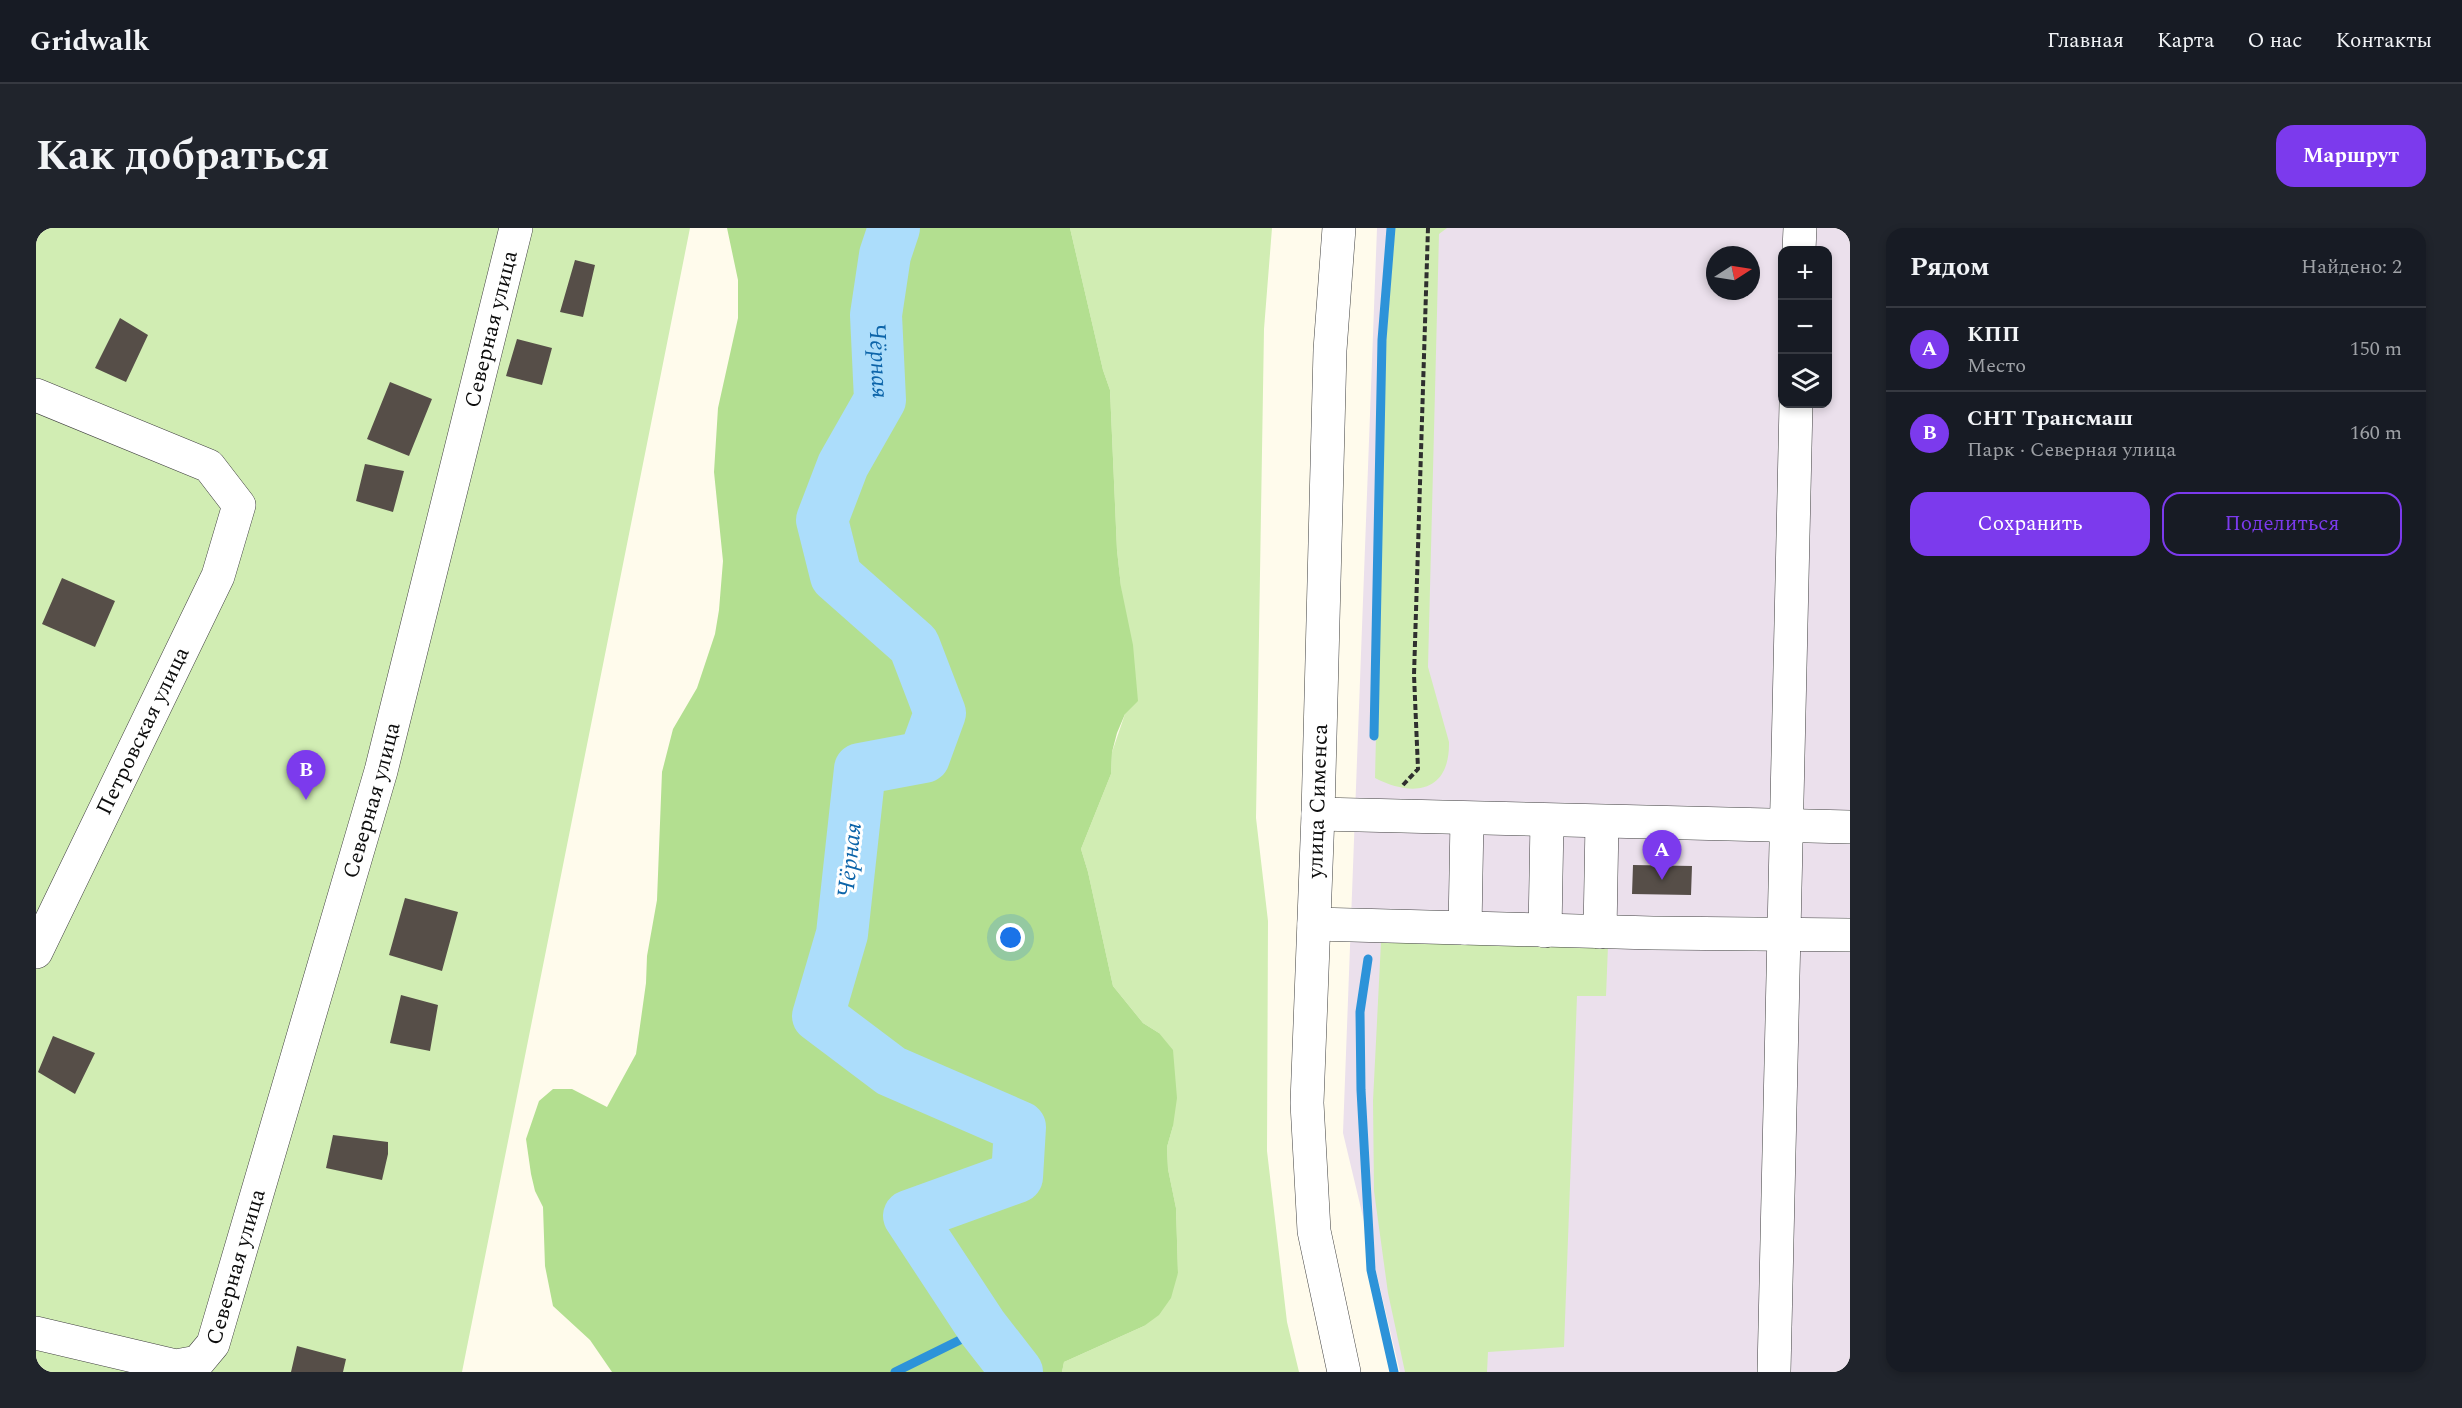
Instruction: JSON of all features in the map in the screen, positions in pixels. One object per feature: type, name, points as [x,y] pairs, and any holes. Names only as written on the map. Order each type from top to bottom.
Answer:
[{"type":"street","name":"Северная улица","points":[[36,1333],[176,1366],[198,1362],[213,1344],[381,771],[516,228]]},
{"type":"street","name":"улица Сименса","points":[[1339,228],[1330,362],[1318,814],[1307,1102],[1314,1231],[1344,1372]]},
{"type":"street","points":[[1799,246],[1800,228]]},
{"type":"street","name":"Петровская улица","points":[[36,395],[209,466],[239,505],[218,576],[36,952]]},
{"type":"street","points":[[1774,1372],[1796,408]]},
{"type":"street","points":[[1318,814],[1850,827]]},
{"type":"street","points":[[1465,928],[1467,819]]},
{"type":"street","points":[[1545,931],[1547,821]]},
{"type":"street","points":[[1599,932],[1602,822]]},
{"type":"street","points":[[1314,924],[1545,931],[1850,935]]},
{"type":"path","points":[[1402,786],[1418,769],[1414,675],[1428,228]]},
{"type":"shaded area","points":[[1377,228],[1850,228],[1850,1372],[1400,1372],[1343,1133]]},
{"type":"green space","points":[[36,228],[690,228],[462,1372],[36,1372]]},
{"type":"green space","points":[[727,228],[1070,228],[1103,370],[1110,390],[1117,550],[1121,587],[1133,645],[1138,701],[1125,714],[1117,733],[1112,752],[1111,774],[1081,849],[1113,986],[1143,1023],[1159,1033],[1173,1050],[1177,1098],[1167,1147],[1168,1169],[1176,1208],[1178,1273],[1171,1298],[1159,1315],[1144,1326],[1064,1362],[1062,1372],[612,1372],[590,1340],[553,1306],[545,1266],[543,1207],[535,1191],[526,1139],[539,1101],[553,1089],[572,1089],[607,1107],[636,1054],[646,983],[647,956],[657,900],[662,772],[673,729],[697,688],[715,634],[719,610],[723,561],[714,472],[718,408],[738,318],[738,280]]},
{"type":"green space","points":[[1070,228],[1272,228],[1264,329],[1256,818],[1268,921],[1267,1151],[1287,1322],[1299,1372],[1062,1372],[1064,1362],[1144,1326],[1178,1273],[1176,1208],[1168,1169],[1167,1147],[1173,1126],[1159,1033],[1143,1023],[1113,986],[1081,849],[1111,774],[1112,752],[1125,714],[1121,587],[1117,550],[1110,390],[1103,370]]},
{"type":"green space","points":[[1395,228],[1447,228],[1439,234],[1428,667],[1449,742],[1448,759],[1443,772],[1436,781],[1416,789],[1403,788],[1375,778],[1385,354]]},
{"type":"green space","points":[[1381,942],[1608,946],[1606,996],[1577,996],[1564,1347],[1488,1352],[1487,1372],[1405,1372],[1388,1293],[1374,1191],[1373,1101]]},
{"type":"building","points":[[575,260],[595,265],[583,317],[560,312]]},
{"type":"building","points":[[120,318],[148,335],[126,382],[95,368]]},
{"type":"building","points":[[517,339],[552,348],[542,385],[506,376]]},
{"type":"building","points":[[390,382],[432,399],[409,456],[367,439]]},
{"type":"building","points":[[365,464],[404,471],[393,512],[356,501]]},
{"type":"building","points":[[62,578],[115,601],[95,647],[42,624]]},
{"type":"building","points":[[1633,865],[1692,866],[1691,895],[1632,894]]},
{"type":"building","points":[[405,898],[458,912],[442,971],[389,955]]},
{"type":"building","points":[[401,995],[438,1005],[430,1051],[390,1043]]},
{"type":"building","points":[[53,1036],[95,1053],[75,1094],[38,1072]]},
{"type":"building","points":[[333,1135],[388,1142],[388,1154],[382,1180],[326,1168]]},
{"type":"building","points":[[297,1346],[346,1359],[343,1372],[291,1372]]},
{"type":"waterway","name":"Чёрная","points":[[894,228],[885,255],[876,315],[880,400],[843,465],[822,520],[836,576],[914,645],[940,713],[924,757],[860,769],[842,934],[818,1016],[891,1071],[1020,1127],[1017,1177],[909,1216],[982,1327],[1017,1372]]},
{"type":"waterway","points":[[1374,736],[1382,340],[1391,228]]},
{"type":"waterway","points":[[1368,959],[1360,1012],[1361,1090],[1371,1270],[1394,1372]]},
{"type":"waterway","points":[[895,1372],[982,1327]]},
{"type":"place","name":"СНТ Трансмаш","points":[[306,800]]},
{"type":"place","name":"КПП","points":[[1662,880]]}]
